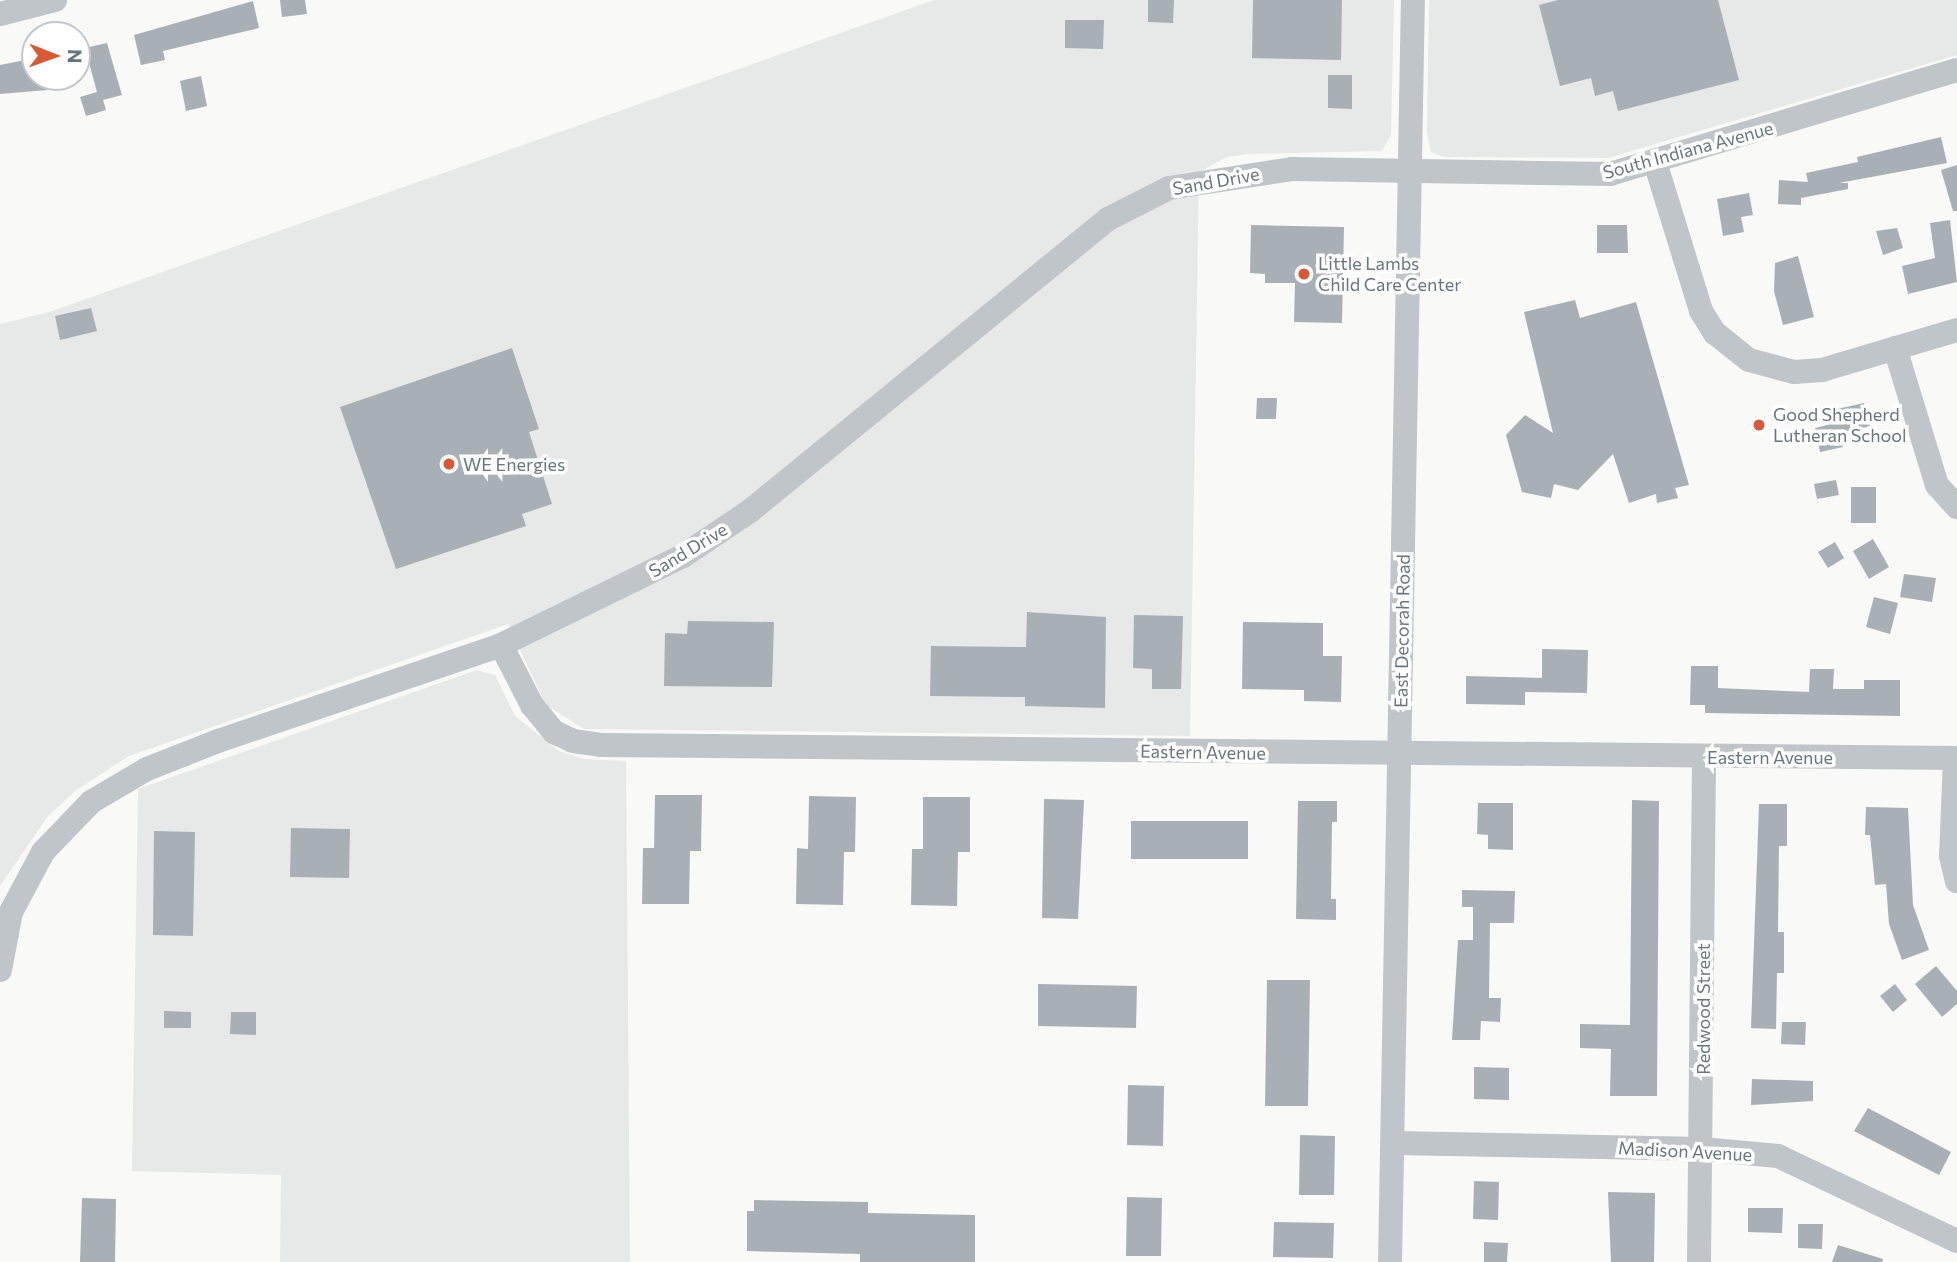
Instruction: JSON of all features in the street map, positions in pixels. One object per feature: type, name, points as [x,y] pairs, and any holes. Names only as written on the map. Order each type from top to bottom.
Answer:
[{"type":"street","points":[[0,14],[55,0]]},
{"type":"street","name":"East Decorah Road","points":[[1390,1262],[1413,0]]},
{"type":"street","name":"South Indiana Avenue","points":[[1411,172],[1574,177],[1610,174],[1957,70]]},
{"type":"street","points":[[1655,162],[1691,288],[1715,332],[1731,349],[1749,360],[1794,372],[1822,370],[1957,330]]},
{"type":"street","name":"Sand Drive","points":[[0,970],[11,912],[43,852],[91,802],[147,769],[206,746],[501,645],[683,556],[750,511],[1108,219],[1169,188],[1225,177],[1292,169],[1411,172]]},
{"type":"street","points":[[1895,348],[1932,472],[1950,510]]},
{"type":"street","name":"Eastern Avenue","points":[[501,645],[532,705],[554,732],[573,741],[601,745],[1956,758]]},
{"type":"street","name":"Redwood Street","points":[[1699,1262],[1704,757]]},
{"type":"street","points":[[1956,758],[1951,856],[1957,881]]},
{"type":"street","name":"Madison Avenue","points":[[1394,1143],[1702,1149],[1778,1156],[1957,1241]]},
{"type":"shaded area","points":[[934,0],[1394,0],[1391,135],[1382,151],[1248,154],[1227,157],[1199,172],[1190,736],[584,729],[546,705],[508,624],[129,756],[75,791],[48,816],[0,886],[0,324],[49,312]]},
{"type":"shaded area","points":[[1429,0],[1957,0],[1957,55],[1608,158],[1444,157],[1431,152],[1427,133]]},
{"type":"shaded area","points":[[477,670],[495,675],[515,716],[559,751],[584,759],[626,761],[630,1262],[280,1262],[281,1175],[132,1171],[138,789]]},
{"type":"building","points":[[280,0],[305,0],[307,14],[282,17]]},
{"type":"building","points":[[1148,0],[1174,0],[1173,23],[1148,22]]},
{"type":"building","points":[[1253,0],[1342,0],[1341,60],[1252,58]]},
{"type":"building","points":[[1558,0],[1718,0],[1739,80],[1618,111],[1613,91],[1595,96],[1591,78],[1560,86],[1539,5]]},
{"type":"building","points":[[253,1],[259,28],[163,51],[165,60],[141,65],[134,35]]},
{"type":"building","points":[[1065,20],[1104,20],[1103,49],[1065,48]]},
{"type":"building","points":[[107,43],[122,95],[103,100],[106,110],[86,116],[80,97],[97,92],[91,70],[91,47]]},
{"type":"building","points":[[21,61],[21,91],[35,91],[0,94],[0,65]]},
{"type":"building","points":[[1328,75],[1352,75],[1352,109],[1328,108]]},
{"type":"building","points":[[201,76],[207,106],[186,111],[180,81]]},
{"type":"building","points":[[1941,137],[1947,163],[1839,183],[1848,183],[1848,189],[1801,198],[1801,205],[1778,204],[1779,180],[1808,182],[1806,173],[1858,162],[1857,157]]},
{"type":"building","points":[[1957,165],[1957,211],[1953,211],[1941,170]]},
{"type":"building","points":[[1749,193],[1753,215],[1741,217],[1744,232],[1723,236],[1717,199]]},
{"type":"building","points":[[1950,220],[1957,282],[1908,294],[1902,266],[1935,258],[1930,223]]},
{"type":"building","name":"Little Lambs Child Care Center","points":[[1251,225],[1344,227],[1342,323],[1294,322],[1295,283],[1265,283],[1265,274],[1250,273]]},
{"type":"building","points":[[1597,225],[1627,225],[1628,253],[1597,253]]},
{"type":"building","points":[[1897,228],[1903,248],[1883,255],[1876,231]]},
{"type":"building","points":[[1798,256],[1814,317],[1783,325],[1774,291],[1775,263]]},
{"type":"building","points":[[1575,300],[1580,318],[1636,302],[1689,485],[1675,488],[1678,498],[1657,503],[1656,494],[1629,503],[1613,454],[1578,490],[1554,484],[1551,498],[1522,492],[1506,435],[1525,415],[1553,433],[1524,312]]},
{"type":"building","points":[[91,308],[97,331],[60,340],[55,316]]},
{"type":"building","name":"WE Energies","points":[[512,348],[539,429],[529,432],[552,504],[522,514],[526,526],[396,569],[340,407]]},
{"type":"building","points":[[1257,398],[1277,398],[1276,419],[1256,419]]},
{"type":"building","points":[[1864,403],[1870,426],[1840,434],[1843,447],[1820,452],[1815,428],[1831,424],[1828,411]]},
{"type":"building","points":[[1836,480],[1839,495],[1817,499],[1814,484]]},
{"type":"building","points":[[1851,487],[1876,487],[1876,523],[1851,523]]},
{"type":"building","points":[[1873,539],[1889,567],[1869,579],[1853,551]]},
{"type":"building","points":[[1835,542],[1844,558],[1828,568],[1818,552]]},
{"type":"building","points":[[1904,574],[1936,578],[1932,602],[1900,597]]},
{"type":"building","points":[[1874,597],[1898,603],[1890,634],[1866,627]]},
{"type":"building","points":[[1027,612],[1106,617],[1105,708],[1025,706],[1025,697],[930,696],[931,646],[1026,647]]},
{"type":"building","points":[[1134,615],[1183,616],[1181,689],[1152,689],[1152,669],[1133,668]]},
{"type":"building","points":[[688,621],[774,622],[772,687],[664,686],[665,633],[687,634]]},
{"type":"building","points":[[1243,622],[1323,623],[1323,656],[1342,656],[1341,702],[1304,701],[1304,690],[1242,689]]},
{"type":"building","points":[[1542,649],[1588,650],[1587,693],[1525,692],[1525,705],[1466,704],[1466,676],[1542,678]]},
{"type":"building","points":[[1691,666],[1718,666],[1718,688],[1809,692],[1810,669],[1834,669],[1833,689],[1864,689],[1864,680],[1900,680],[1900,716],[1705,713],[1705,705],[1690,705]]},
{"type":"building","points":[[655,795],[702,795],[701,851],[690,851],[689,904],[642,904],[643,848],[654,848]]},
{"type":"building","points":[[809,796],[856,797],[855,852],[844,852],[843,905],[796,904],[797,848],[808,849]]},
{"type":"building","points":[[923,797],[970,797],[970,852],[958,852],[957,906],[911,905],[912,849],[923,849]]},
{"type":"building","points":[[1044,799],[1084,800],[1078,919],[1042,918]]},
{"type":"building","points":[[1632,800],[1659,801],[1657,1096],[1610,1096],[1611,1049],[1580,1048],[1580,1024],[1630,1025]]},
{"type":"building","points":[[1298,801],[1337,801],[1337,822],[1332,822],[1331,899],[1336,899],[1336,920],[1296,919]]},
{"type":"building","points":[[1478,803],[1513,803],[1513,850],[1488,849],[1488,835],[1477,834]]},
{"type":"building","points":[[1759,804],[1787,804],[1787,846],[1779,846],[1778,932],[1784,932],[1784,973],[1777,973],[1776,1029],[1751,1028]]},
{"type":"building","points":[[1866,807],[1908,808],[1913,905],[1929,950],[1902,960],[1889,924],[1886,884],[1875,885],[1870,835],[1865,835]]},
{"type":"building","points":[[1131,821],[1248,821],[1248,859],[1131,859]]},
{"type":"building","points":[[291,828],[350,829],[349,878],[290,877]]},
{"type":"building","points":[[154,831],[195,832],[193,936],[153,935]]},
{"type":"building","points":[[1462,890],[1515,891],[1514,923],[1490,923],[1489,998],[1501,998],[1500,1022],[1481,1021],[1480,1040],[1452,1040],[1458,940],[1473,940],[1473,907],[1462,907]]},
{"type":"building","points":[[1936,966],[1957,991],[1957,1004],[1942,1017],[1915,984]]},
{"type":"building","points":[[1267,980],[1310,980],[1308,1106],[1265,1106]]},
{"type":"building","points":[[1038,984],[1137,986],[1136,1028],[1038,1026]]},
{"type":"building","points":[[1895,984],[1907,1000],[1893,1012],[1880,996]]},
{"type":"building","points":[[164,1011],[191,1012],[191,1028],[164,1028]]},
{"type":"building","points":[[231,1012],[256,1012],[256,1035],[230,1034]]},
{"type":"building","points":[[1782,1022],[1806,1022],[1805,1045],[1781,1044]]},
{"type":"building","points":[[1474,1067],[1509,1068],[1509,1100],[1474,1099]]},
{"type":"building","points":[[1752,1079],[1813,1081],[1813,1101],[1751,1105]]},
{"type":"building","points":[[1128,1085],[1164,1086],[1163,1146],[1127,1145]]},
{"type":"building","points":[[1868,1108],[1951,1152],[1939,1175],[1854,1131]]},
{"type":"building","points":[[1300,1135],[1335,1136],[1334,1195],[1299,1195]]},
{"type":"building","points":[[1474,1181],[1499,1182],[1498,1220],[1473,1219]]},
{"type":"building","points":[[1608,1192],[1655,1193],[1654,1262],[1611,1262]]},
{"type":"building","points":[[1127,1197],[1162,1198],[1161,1256],[1126,1256]]},
{"type":"building","points":[[82,1198],[116,1199],[115,1262],[80,1262]]},
{"type":"building","points":[[754,1200],[868,1202],[868,1213],[975,1215],[975,1262],[860,1262],[860,1254],[747,1251],[747,1211],[754,1211]]},
{"type":"building","points":[[1748,1208],[1783,1208],[1782,1233],[1748,1232]]},
{"type":"building","points":[[1274,1222],[1334,1223],[1333,1258],[1273,1257]]},
{"type":"building","points":[[1798,1224],[1823,1224],[1822,1249],[1798,1248]]},
{"type":"building","points":[[1484,1242],[1508,1243],[1507,1262],[1484,1262]]},
{"type":"building","points":[[1838,1245],[1883,1259],[1882,1262],[1832,1262]]},
{"type":"place","name":"Little Lambs Child Care Center","points":[[1304,274]]},
{"type":"place","name":"Good Shepherd Lutheran School","points":[[1759,425]]},
{"type":"place","name":"WE Energies","points":[[449,464]]}]
